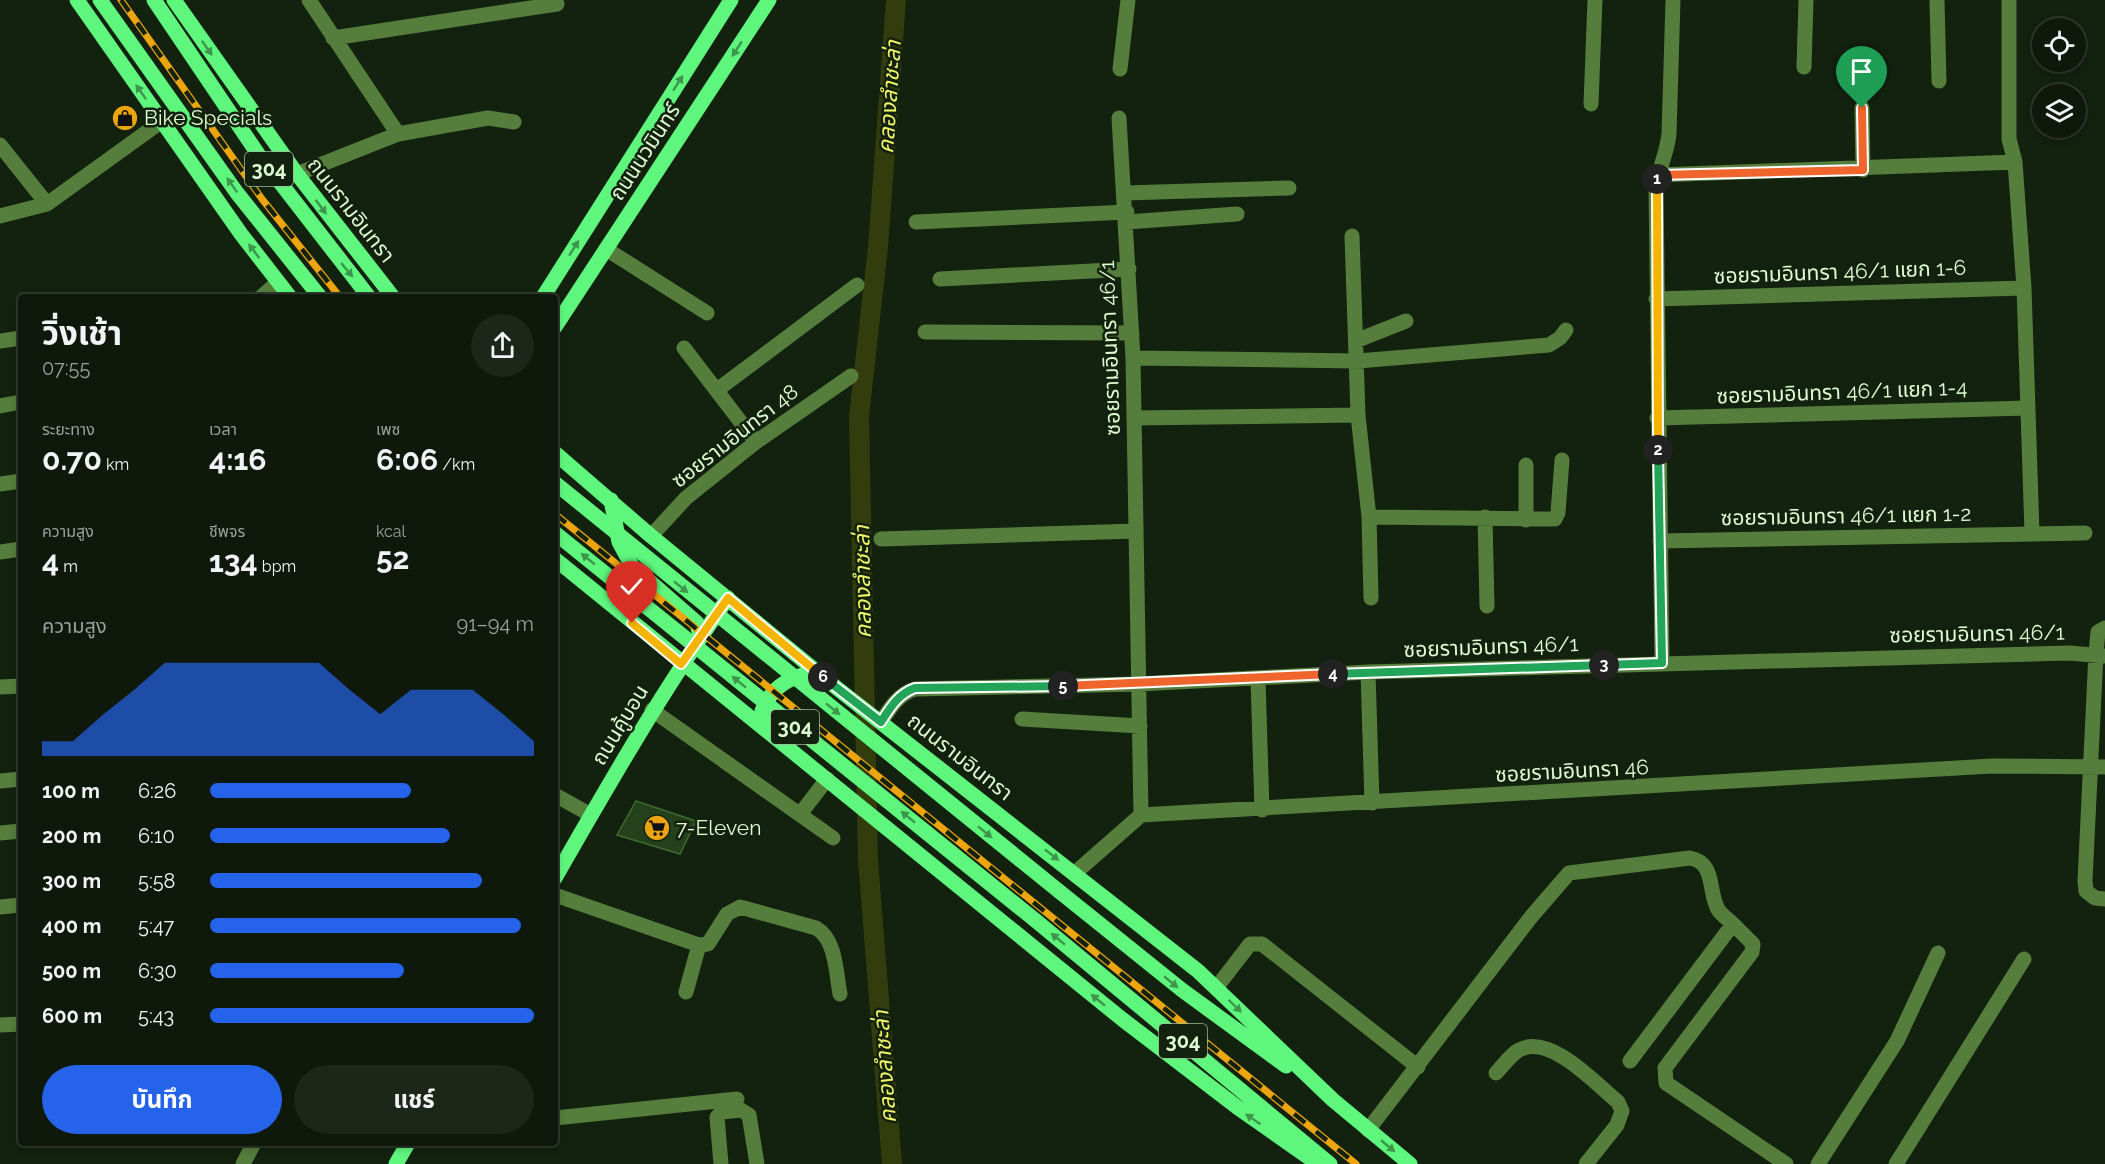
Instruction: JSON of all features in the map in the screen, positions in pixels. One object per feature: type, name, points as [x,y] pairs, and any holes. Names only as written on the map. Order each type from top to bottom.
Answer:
[{"type":"main road","name":"304","points":[[77,0],[288,294]]},
{"type":"main road","name":"304","points":[[100,0],[237,193],[318,294]]},
{"type":"main road","name":"ถนนรามอินทรา","points":[[154,0],[258,154],[367,294]]},
{"type":"main road","name":"ถนนรามอินทรา","points":[[174,0],[297,174],[391,294]]},
{"type":"main road","name":"ถนนนวมินทร์","points":[[545,294],[731,0]]},
{"type":"main road","name":"ถนนนวมินทร์","points":[[558,322],[769,0]]},
{"type":"main road","name":"ถนนรามอินทรา","points":[[558,456],[651,536],[838,688],[1075,873],[1216,988],[1334,1100],[1410,1164]]},
{"type":"main road","points":[[558,469],[576,471]]},
{"type":"main road","name":"ถนนรามอินทรา","points":[[558,485],[1182,990],[1334,1100]]},
{"type":"main road","points":[[611,501],[624,555],[632,566],[697,623],[700,637]]},
{"type":"main road","name":"304","points":[[558,535],[1035,920],[1330,1164]]},
{"type":"main road","name":"304","points":[[558,562],[681,664],[1182,1066],[1318,1164]]},
{"type":"main road","name":"ถนนคู้บอน","points":[[562,855],[591,815],[681,664],[728,598]]},
{"type":"main road","points":[[766,730],[762,711],[773,689],[797,676],[817,671]]},
{"type":"main road","points":[[396,1164],[406,1146]]},
{"type":"street","points":[[309,0],[398,134]]},
{"type":"street","points":[[1120,69],[1128,0]]},
{"type":"street","points":[[1591,104],[1595,0]]},
{"type":"street","points":[[1662,663],[1656,298],[1658,175],[1667,155],[1669,134],[1673,0]]},
{"type":"street","points":[[1804,67],[1806,0]]},
{"type":"street","points":[[1937,0],[1939,81]]},
{"type":"street","points":[[2008,0],[2009,140],[2015,162],[2024,288],[2032,533]]},
{"type":"street","points":[[333,38],[557,4]]},
{"type":"street","points":[[1862,108],[1863,170]]},
{"type":"street","points":[[297,174],[398,134],[488,118],[514,122]]},
{"type":"street","name":"ซอยรามอินทรา 46/1","points":[[1119,118],[1127,217],[1133,358],[1139,684]]},
{"type":"street","points":[[0,216],[47,204],[162,121]]},
{"type":"street","points":[[0,145],[47,204]]},
{"type":"street","points":[[1658,175],[1863,170],[2015,162]]},
{"type":"street","points":[[1125,193],[1289,188]]},
{"type":"street","points":[[916,222],[1237,214]]},
{"type":"street","points":[[1352,236],[1358,340],[1358,416],[1369,517],[1371,598]]},
{"type":"street","points":[[606,249],[707,313]]},
{"type":"street","points":[[940,279],[1129,269]]},
{"type":"street","points":[[264,294],[278,282]]},
{"type":"street","points":[[717,390],[857,285]]},
{"type":"street","name":"ซอยรามอินทรา 46/1 แยก 1-6","points":[[1656,298],[2024,288]]},
{"type":"street","points":[[1358,340],[1406,321]]},
{"type":"street","points":[[1133,358],[1358,361],[1550,345],[1566,330]]},
{"type":"street","points":[[925,332],[1132,333]]},
{"type":"street","points":[[0,341],[18,338]]},
{"type":"street","points":[[684,348],[756,442]]},
{"type":"street","name":"ซอยรามอินทรา 48","points":[[651,536],[686,498],[756,442],[851,376]]},
{"type":"street","points":[[0,406],[18,403]]},
{"type":"street","name":"ซอยรามอินทรา 46/1 แยก 1-4","points":[[1657,418],[2028,408]]},
{"type":"street","points":[[1134,418],[1358,416]]},
{"type":"street","points":[[1369,517],[1555,519],[1558,513],[1562,460]]},
{"type":"street","points":[[1526,465],[1526,520]]},
{"type":"street","points":[[0,484],[18,481]]},
{"type":"street","points":[[1485,517],[1487,606]]},
{"type":"street","points":[[880,539],[1136,531]]},
{"type":"street","name":"ซอยรามอินทรา 46/1 แยก 1-2","points":[[1660,541],[2085,533]]},
{"type":"street","points":[[0,552],[18,549]]},
{"type":"street","points":[[2105,627],[2098,632],[2100,655],[2098,767],[2086,891],[2095,898],[2105,899]]},
{"type":"street","name":"ซอยรามอินทรา 46/1","points":[[877,719],[906,691],[915,688],[1139,684],[1368,672],[1662,663],[2100,655]]},
{"type":"street","points":[[1368,672],[1372,803]]},
{"type":"street","points":[[1258,679],[1262,810]]},
{"type":"street","points":[[1075,873],[1141,815],[1139,684]]},
{"type":"street","points":[[0,687],[18,686]]},
{"type":"street","points":[[652,710],[801,813],[833,838]]},
{"type":"street","points":[[1022,719],[1140,726]]},
{"type":"street","name":"ซอยรามอินทรา 46","points":[[1141,815],[1262,810],[1992,766],[2098,767]]},
{"type":"street","points":[[0,781],[18,779]]},
{"type":"street","points":[[801,813],[827,779]]},
{"type":"street","points":[[558,797],[591,815]]},
{"type":"street","points":[[0,833],[18,831]]},
{"type":"street","points":[[1368,1130],[1531,917],[1569,873],[1679,860],[1699,860],[1706,866],[1718,910],[1749,938],[1753,944],[1752,952],[1665,1068],[1666,1083],[1786,1164]]},
{"type":"street","points":[[558,897],[699,945],[708,944],[727,914],[740,907],[816,928],[823,932],[829,940],[840,994]]},
{"type":"street","points":[[0,907],[18,905]]},
{"type":"street","points":[[1630,1061],[1733,924]]},
{"type":"street","points":[[1216,988],[1250,944],[1262,944],[1418,1067]]},
{"type":"street","points":[[686,992],[699,945]]},
{"type":"street","points":[[1818,1164],[1897,1041],[1938,953]]},
{"type":"street","points":[[1896,1164],[2025,959]]},
{"type":"street","points":[[0,1025],[18,1024]]},
{"type":"street","points":[[1496,1073],[1519,1050],[1533,1047],[1554,1050],[1618,1102],[1622,1111],[1617,1125],[1586,1164]]},
{"type":"street","points":[[558,1118],[737,1099]]},
{"type":"street","points":[[721,1164],[717,1117],[722,1112],[740,1110],[749,1115],[757,1164]]},
{"type":"street","points":[[243,1164],[252,1146]]},
{"type":"building","name":"7-Eleven","points":[[636,801],[696,821],[680,854],[617,835]]},
{"type":"waterway","name":"คลองลำชะล่า","points":[[892,1164],[868,860],[859,416],[878,247],[896,0]]},
{"type":"railway","points":[[121,0],[262,199],[338,294]]},
{"type":"railway","points":[[558,516],[1356,1164]]},
{"type":"place","name":"Bike Specials","points":[[125,118]]},
{"type":"place","name":"7-Eleven","points":[[657,828]]},
{"type":"route","points":[[632,623],[681,664],[728,598],[881,722],[895,701],[906,691],[915,688],[1139,684],[1368,672],[1662,663],[1657,418],[1656,187],[1658,175],[1863,170],[1862,108]]}]
